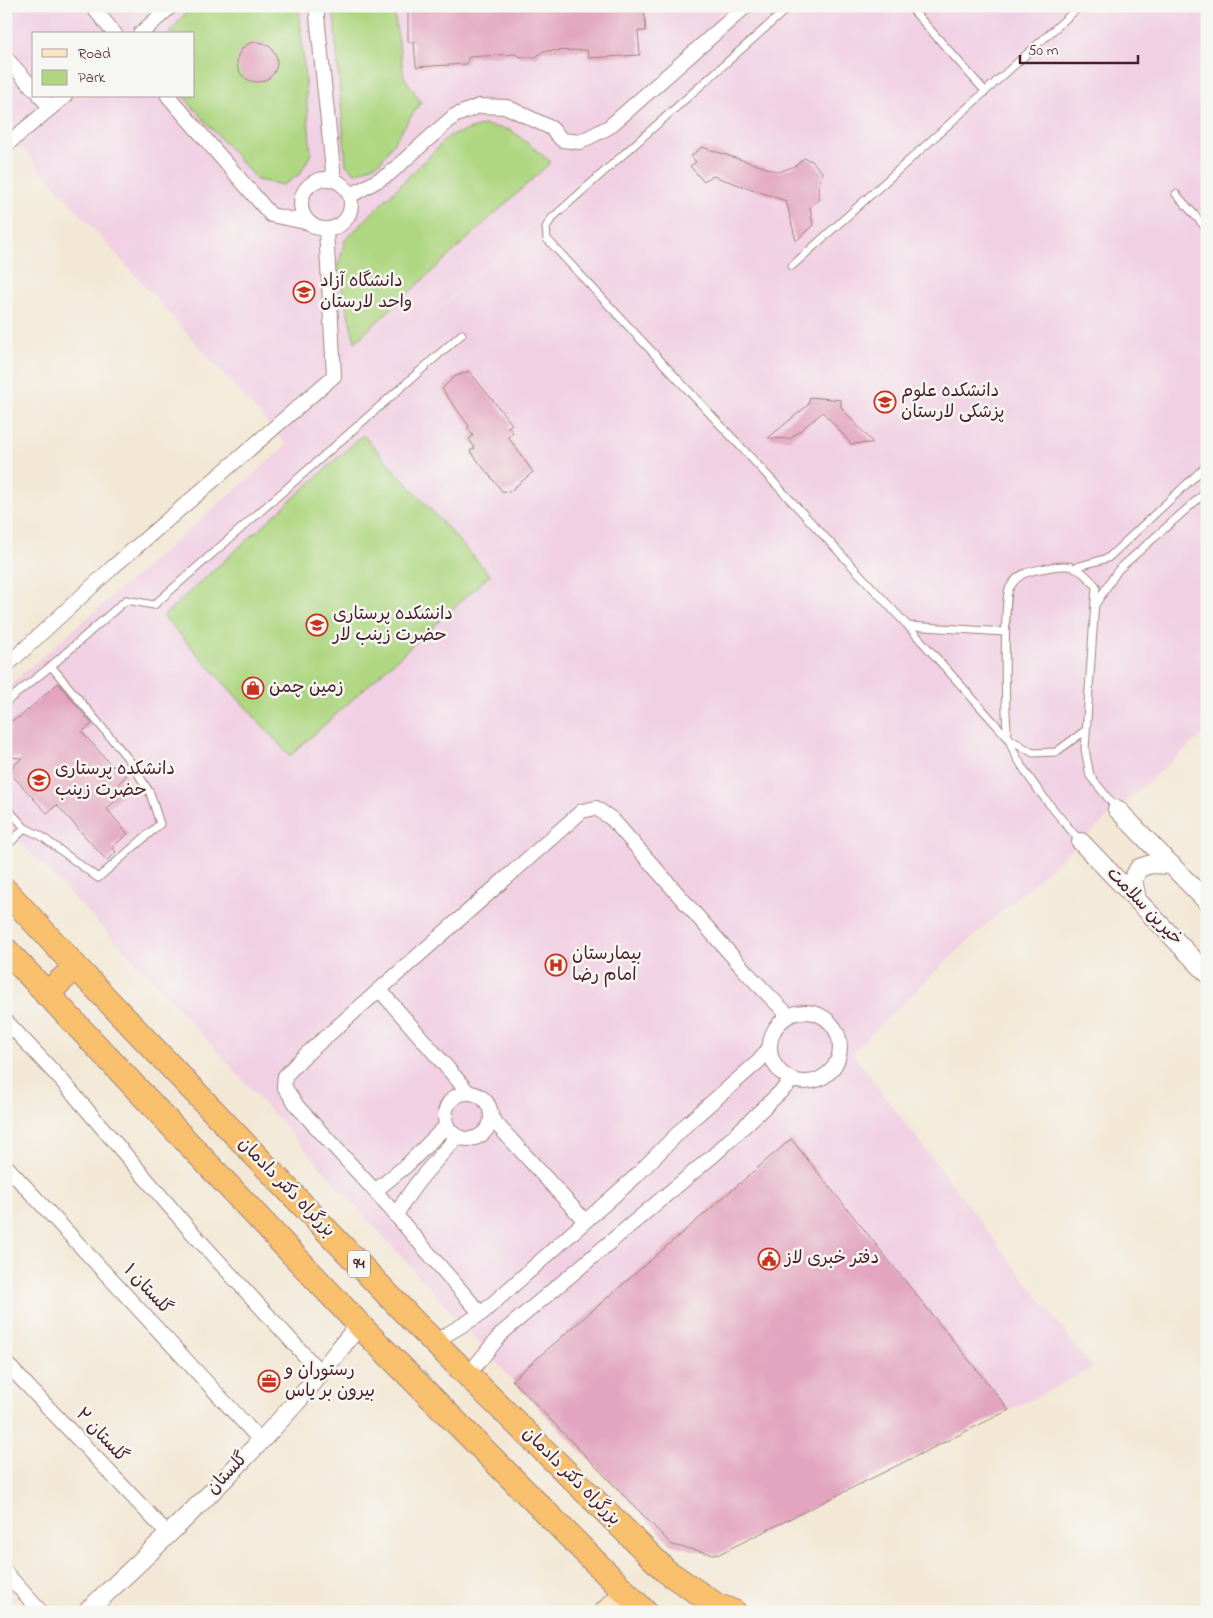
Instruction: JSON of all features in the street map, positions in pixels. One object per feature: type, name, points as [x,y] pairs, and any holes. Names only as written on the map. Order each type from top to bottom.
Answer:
[{"type":"highway","name":"بزرگراه دکتر دادمان","points":[[6,891],[76,967],[434,1342],[666,1571],[716,1605],[734,1612]]},
{"type":"highway","name":"94","points":[[6,950],[359,1325],[645,1612]]},
{"type":"highway","points":[[46,994],[76,967]]},
{"type":"main road","points":[[604,1612],[626,1591]]},
{"type":"street","points":[[92,6],[113,32]]},
{"type":"street","points":[[142,32],[171,6]]},
{"type":"street","points":[[316,6],[334,180]]},
{"type":"street","points":[[350,196],[389,174],[454,116],[478,106],[507,107],[551,128],[562,140],[580,142],[609,127],[744,7]]},
{"type":"street","points":[[6,58],[32,87]]},
{"type":"street","points":[[42,98],[50,108]]},
{"type":"street","points":[[6,145],[62,98]]},
{"type":"street","points":[[170,98],[272,215],[310,222],[326,228],[334,228],[346,219],[350,212],[350,196],[340,183],[334,180],[317,180],[305,191],[302,208],[310,222]]},
{"type":"street","points":[[6,666],[113,567],[334,376],[326,228]]},
{"type":"street","points":[[481,1314],[375,1191],[297,1106],[284,1086],[285,1076],[302,1058],[582,810],[596,808],[612,819],[747,972],[789,1016]]},
{"type":"street","points":[[1117,809],[1207,902]]},
{"type":"street","name":"خیرین سلامت","points":[[1080,842],[1207,973]]},
{"type":"street","points":[[1137,900],[1133,878],[1139,868],[1151,864],[1172,865]]},
{"type":"street","points":[[379,989],[469,1093],[483,1098],[491,1111],[490,1126],[479,1137],[464,1140],[457,1137],[446,1126],[445,1110],[448,1103],[454,1097],[469,1093]]},
{"type":"street","points":[[434,1342],[481,1314],[635,1177],[688,1123],[759,1061],[769,1048],[770,1043],[777,1027],[789,1016],[800,1012],[811,1012],[822,1016],[831,1023],[837,1032],[840,1043],[839,1055],[835,1066],[827,1075],[817,1080],[805,1082],[793,1080],[775,1066],[770,1043]]},
{"type":"street","points":[[6,1021],[64,1083],[189,1229],[320,1372]]},
{"type":"street","points":[[468,1375],[502,1333],[715,1154],[793,1080]]},
{"type":"street","points":[[492,1118],[585,1221]]},
{"type":"street","points":[[375,1191],[407,1165],[446,1126]]},
{"type":"street","points":[[396,1216],[410,1191],[457,1137]]},
{"type":"street","name":"گلستان ۱","points":[[6,1166],[260,1440]]},
{"type":"street","name":"گلستان","points":[[86,1612],[168,1535],[300,1398],[359,1325]]},
{"type":"street","name":"گلستان ۲","points":[[6,1363],[168,1535]]},
{"type":"street","points":[[6,1573],[40,1612]]},
{"type":"lane","points":[[790,6],[552,218],[546,227],[547,239],[908,626],[1008,738],[1044,797],[1080,842]]},
{"type":"lane","points":[[909,6],[985,92]]},
{"type":"lane","points":[[792,266],[1080,6]]},
{"type":"lane","points":[[1176,194],[1207,229]]},
{"type":"lane","points":[[6,702],[51,666],[126,600],[154,605],[462,334]]},
{"type":"lane","points":[[1074,568],[1108,558],[1207,465]]},
{"type":"lane","points":[[1094,605],[1118,570],[1207,491]]},
{"type":"lane","points":[[1008,738],[1005,632],[1008,589],[1024,572],[1063,565],[1081,569],[1096,586],[1085,749],[1090,776],[1117,809]]},
{"type":"lane","points":[[908,626],[1005,632]]},
{"type":"lane","points":[[6,807],[25,828],[41,836],[98,878],[160,824],[150,793],[130,761],[51,666]]},
{"type":"lane","points":[[1008,738],[1033,753],[1056,752],[1086,730]]},
{"type":"lane","points":[[6,847],[25,828]]},
{"type":"shaded area","points":[[6,6],[1207,6],[1207,730],[958,950],[852,1053],[1092,1368],[1009,1411],[791,1139],[512,1380],[153,980],[6,827],[6,688],[287,445],[6,131]],"holes":[[[673,98],[673,99],[429,318]]]},
{"type":"green space","points":[[196,6],[299,6],[311,154],[300,174],[283,185],[257,180],[185,98],[195,98],[195,32],[171,32],[183,16]]},
{"type":"green space","points":[[333,6],[393,6],[404,77],[421,102],[381,161],[356,174],[346,165]]},
{"type":"green space","points":[[484,125],[511,130],[551,162],[355,342],[337,269],[345,240],[449,136]]},
{"type":"green space","points":[[363,435],[490,575],[290,756],[163,616]]},
{"type":"building","points":[[429,6],[644,6],[646,31],[638,31],[640,55],[589,58],[587,50],[543,51],[536,57],[521,57],[515,54],[469,57],[466,64],[416,67],[414,42],[408,42],[408,8]]},
{"type":"building","points":[[257,42],[271,48],[277,62],[271,76],[257,82],[243,76],[237,62],[243,48]]},
{"type":"building","points":[[702,147],[779,172],[795,166],[804,158],[812,161],[822,172],[818,190],[820,199],[810,207],[813,225],[796,241],[786,201],[713,176],[703,181],[690,166],[696,162],[691,156]]},
{"type":"building","points":[[469,371],[512,424],[508,427],[513,432],[508,437],[533,472],[509,492],[502,491],[470,451],[475,448],[469,439],[473,436],[468,428],[469,426],[442,389],[454,377]]},
{"type":"building","points":[[810,397],[841,400],[841,407],[873,443],[851,444],[823,412],[790,439],[768,438],[808,405]]},
{"type":"building","points":[[58,683],[92,724],[82,732],[113,767],[118,763],[127,775],[116,786],[122,794],[107,809],[128,834],[112,847],[116,852],[107,861],[57,805],[47,813],[8,771],[22,758],[6,757],[6,724],[21,716]]},
{"type":"building","name":"دفتر خبری لاز","points":[[791,1139],[1009,1410],[717,1555],[672,1545],[512,1380]]},
{"type":"place","name":"دانشگاه آزاد واحد لارستان","points":[[304,292]]},
{"type":"place","name":"دانشکده علوم پزشکی لارستان","points":[[885,402]]},
{"type":"place","name":"دانشکده پرستاری حضرت زینب لار","points":[[317,625]]},
{"type":"place","name":"زمین چمن","points":[[253,688]]},
{"type":"place","name":"دانشکده پرستاری حضرت زینب","points":[[39,780]]},
{"type":"place","name":"بیمارستان امام رضا","points":[[556,965]]},
{"type":"place","name":"دفتر خبری لاز","points":[[769,1259]]},
{"type":"place","name":"رستوران و بیرون بر یاس","points":[[269,1381]]}]
